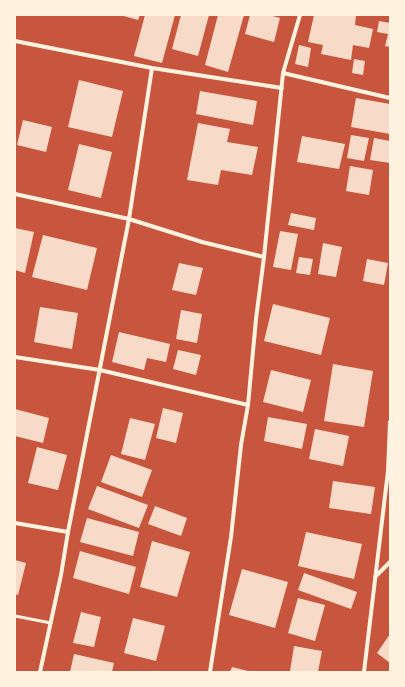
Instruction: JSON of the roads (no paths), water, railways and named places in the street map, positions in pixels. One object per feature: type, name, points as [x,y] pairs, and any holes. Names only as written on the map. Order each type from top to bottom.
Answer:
[{"type":"street","points":[[210,672],[231,537],[241,445],[248,405],[283,73],[300,15]]},
{"type":"street","points":[[15,41],[152,68],[282,88]]},
{"type":"street","points":[[40,672],[51,623],[129,219],[152,68]]},
{"type":"street","points":[[283,73],[390,98]]},
{"type":"street","points":[[15,194],[129,219],[202,242],[264,257]]},
{"type":"street","points":[[15,357],[100,370],[248,405]]},
{"type":"street","points":[[364,672],[388,471],[390,422]]},
{"type":"street","points":[[15,523],[68,532]]},
{"type":"street","points":[[375,577],[390,562]]},
{"type":"lane","points":[[15,616],[51,623]]}]
